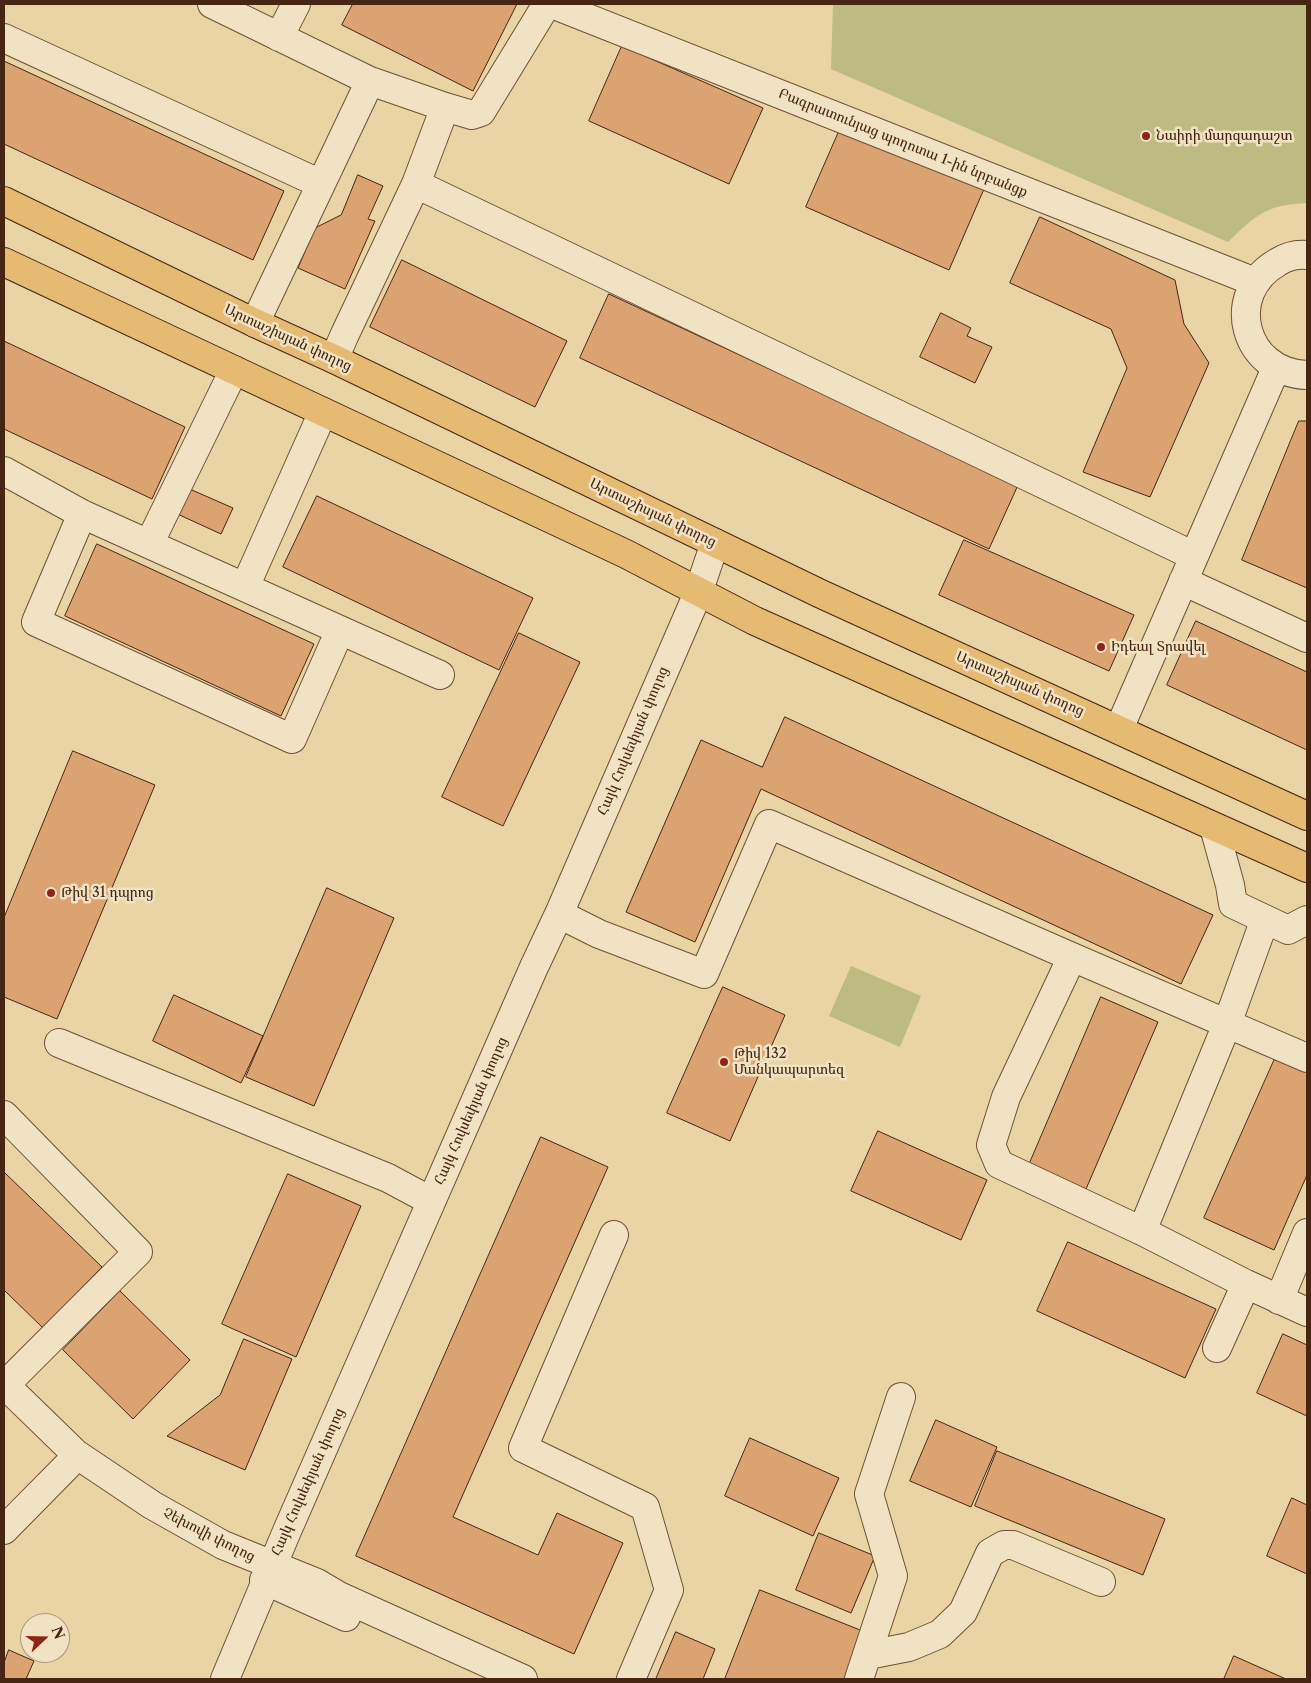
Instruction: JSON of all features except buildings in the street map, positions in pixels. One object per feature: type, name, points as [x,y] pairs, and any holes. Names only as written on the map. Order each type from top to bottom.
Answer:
[{"type":"main road","name":"Արտաշիսյան փողոց","points":[[4,201],[821,594],[1307,816]]},
{"type":"main road","points":[[4,262],[626,554],[698,593],[756,621],[1307,868]]},
{"type":"street","points":[[212,4],[370,80],[472,115],[481,112],[546,4]]},
{"type":"street","points":[[279,37],[296,4]]},
{"type":"street","name":"Բագրատունյաց պողոտա 1-ին նրբանցք","points":[[552,4],[1255,282]]},
{"type":"street","points":[[4,38],[321,184]]},
{"type":"street","points":[[255,323],[370,80]]},
{"type":"street","points":[[334,360],[416,184],[445,107]]},
{"type":"street","points":[[416,184],[1194,556]]},
{"type":"street","points":[[1307,255],[1285,258],[1268,268],[1255,282],[1247,300],[1246,320],[1250,339],[1261,356],[1276,368],[1294,375],[1307,376]]},
{"type":"street","points":[[1119,729],[1276,368]]},
{"type":"street","points":[[149,544],[234,370]]},
{"type":"street","points":[[245,587],[324,412]]},
{"type":"street","points":[[4,471],[82,514],[440,675]]},
{"type":"street","points":[[82,514],[36,622],[292,739],[340,630]]},
{"type":"street","name":"Հայկ Հովսեփյան փողոց","points":[[225,1679],[269,1573],[698,593],[715,543]]},
{"type":"street","points":[[1183,581],[1307,638]]},
{"type":"street","points":[[559,914],[599,934],[704,974],[769,824],[1307,1058]]},
{"type":"street","points":[[1214,827],[1230,885],[1233,904],[1288,930],[1307,920]]},
{"type":"street","points":[[1142,1231],[1227,1024],[1265,919]]},
{"type":"street","points":[[1072,957],[1006,1097],[991,1145],[999,1164],[1142,1231],[1246,1284],[1307,1312]]},
{"type":"street","points":[[59,1043],[388,1178],[432,1201]]},
{"type":"street","points":[[4,1115],[138,1252],[4,1390]]},
{"type":"street","points":[[1279,1300],[1307,1233]]},
{"type":"street","points":[[614,1235],[523,1448],[645,1507],[669,1590],[631,1679]]},
{"type":"street","points":[[1217,1348],[1246,1284]]},
{"type":"street","name":"Չեխովի փողոց","points":[[4,1390],[67,1466],[143,1520],[269,1573],[317,1583],[338,1596],[524,1679]]},
{"type":"street","name":"Չեխովի փողոց","points":[[4,1390],[91,1465],[152,1505],[223,1544],[311,1602],[493,1679]]},
{"type":"street","points":[[864,1667],[893,1576],[869,1494],[901,1397]]},
{"type":"street","points":[[4,1530],[67,1466]]},
{"type":"street","points":[[864,1667],[940,1634],[962,1612],[990,1553],[1004,1545],[1013,1545],[1101,1582]]},
{"type":"shaded area","name":"Նաիրի մարզադաշտ","points":[[833,4],[1307,4],[1307,203],[1281,206],[1263,213],[1247,224],[1228,242],[831,69]]},
{"type":"shaded area","points":[[851,966],[921,996],[900,1047],[829,1016]]},
{"type":"place","name":"Նաիրի մարզադաշտ","points":[[1146,136]]},
{"type":"place","name":"Իդեալ Տրավել","points":[[1101,647]]},
{"type":"place","name":"Թիվ 31 դպրոց","points":[[51,893]]},
{"type":"place","name":"Թիվ 132 Մանկապարտեզ","points":[[724,1062]]}]
